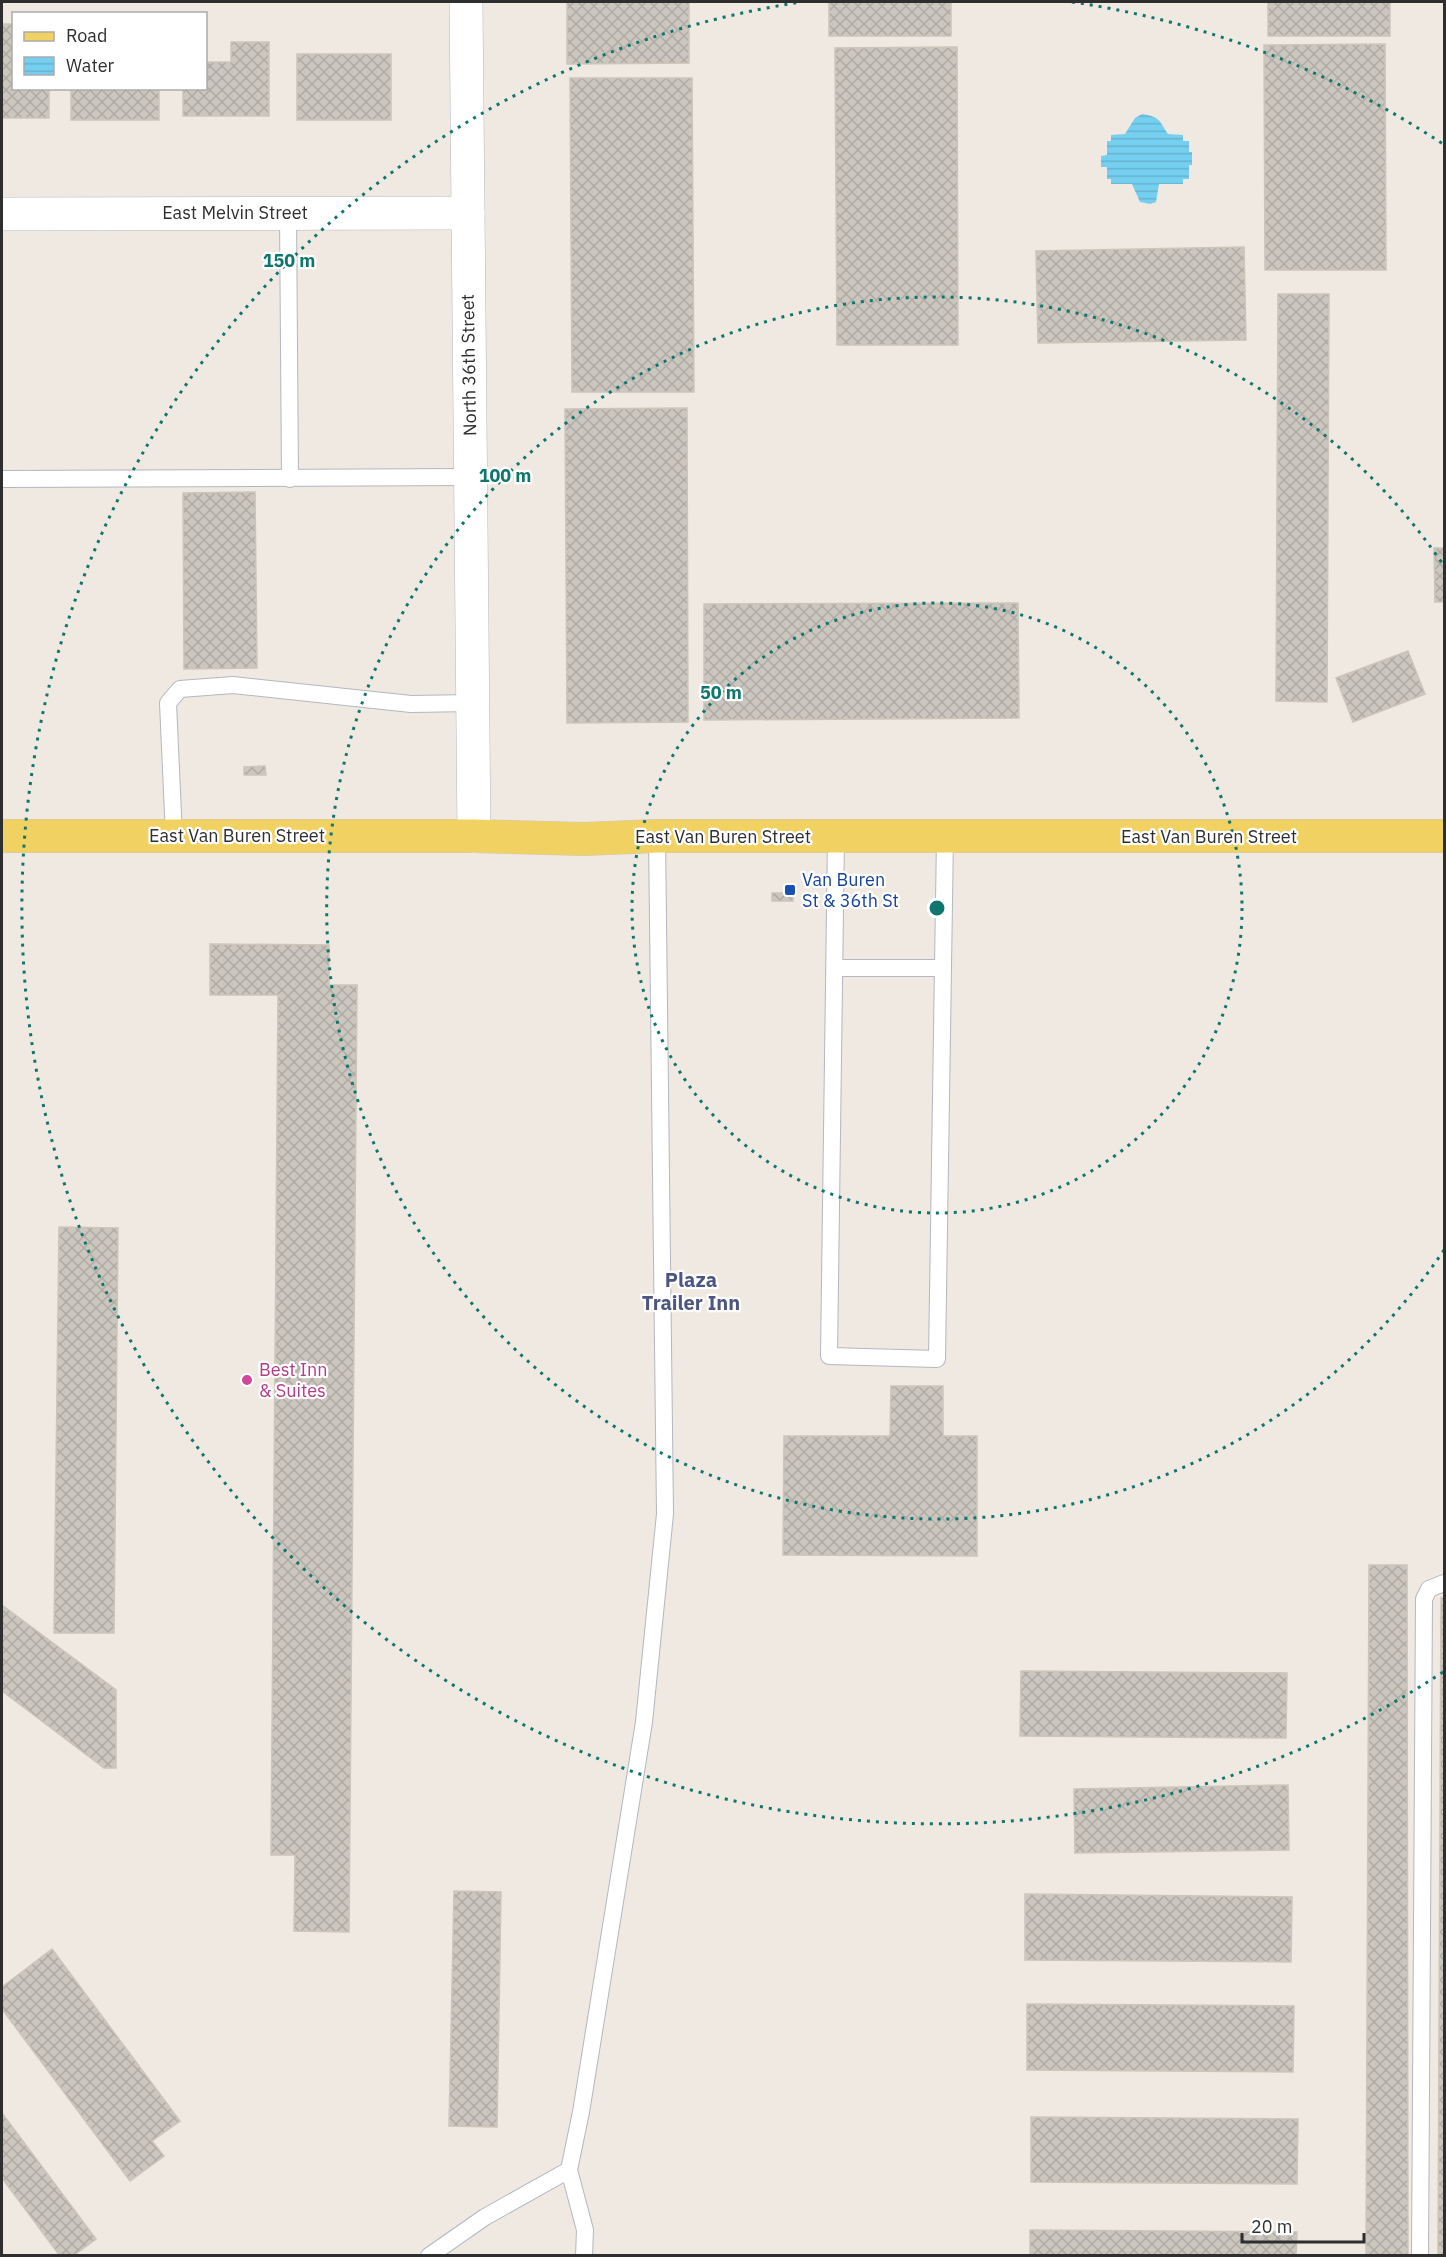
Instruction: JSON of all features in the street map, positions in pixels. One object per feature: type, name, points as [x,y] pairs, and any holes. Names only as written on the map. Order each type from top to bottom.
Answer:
[{"type":"main road","name":"East Van Buren Street","points":[[2,836],[474,836],[584,839],[657,836],[1444,836]]},
{"type":"street","name":"North 36th Street","points":[[466,2],[474,836]]},
{"type":"street","name":"East Melvin Street","points":[[2,214],[468,213]]},
{"type":"lane","points":[[288,213],[290,479]]},
{"type":"lane","points":[[2,479],[470,477]]},
{"type":"lane","points":[[174,836],[168,704],[180,689],[233,685],[411,704],[473,704]]},
{"type":"lane","points":[[584,2256],[585,2230],[569,2170],[644,1722],[665,1514],[657,836]]},
{"type":"lane","points":[[836,836],[829,1356],[937,1359],[945,836]]},
{"type":"lane","points":[[835,968],[943,968]]},
{"type":"lane","points":[[1420,2256],[1424,1599],[1429,1589],[1444,1583]]},
{"type":"lane","points":[[429,2256],[485,2217],[569,2170]]},
{"type":"water","points":[[1142,114],[1156,118],[1168,134],[1183,135],[1183,141],[1189,141],[1189,152],[1192,152],[1189,179],[1183,179],[1183,184],[1159,184],[1156,202],[1150,204],[1140,202],[1132,184],[1111,184],[1111,179],[1107,179],[1107,167],[1101,167],[1101,156],[1107,155],[1107,141],[1111,141],[1111,135],[1125,134],[1135,118]]},
{"type":"building","points":[[567,2],[689,2],[689,63],[567,64]]},
{"type":"building","points":[[829,2],[951,2],[951,36],[829,36]]},
{"type":"building","points":[[1268,2],[1390,2],[1390,36],[1268,36]]},
{"type":"building","points":[[2,24],[12,24],[12,90],[49,90],[49,118],[2,118]]},
{"type":"building","points":[[231,42],[269,42],[269,116],[183,116],[183,90],[207,90],[207,62],[231,62]]},
{"type":"building","points":[[1385,44],[1386,270],[1265,270],[1264,45]]},
{"type":"building","points":[[957,47],[958,345],[837,345],[835,48]]},
{"type":"building","points":[[297,54],[391,54],[391,120],[297,120]]},
{"type":"building","points":[[570,78],[692,78],[694,392],[572,392]]},
{"type":"building","points":[[71,90],[159,90],[159,120],[71,120]]},
{"type":"building","points":[[1244,247],[1246,340],[1038,343],[1036,251]]},
{"type":"building","points":[[1278,294],[1329,294],[1327,702],[1276,701]]},
{"type":"building","points":[[687,408],[688,722],[567,723],[565,409]]},
{"type":"building","points":[[255,492],[257,668],[184,669],[183,493]]},
{"type":"building","points":[[1434,548],[1444,548],[1444,602],[1435,602]]},
{"type":"building","points":[[1018,603],[1019,718],[704,720],[704,604]]},
{"type":"building","points":[[1408,651],[1425,694],[1353,722],[1336,678]]},
{"type":"building","points":[[265,766],[266,775],[244,775],[244,767]]},
{"type":"building","points":[[772,893],[793,893],[793,901],[772,901]]},
{"type":"building","points":[[210,944],[329,945],[329,985],[357,985],[349,1932],[294,1931],[295,1855],[271,1855],[278,995],[210,995]]},
{"type":"building","points":[[59,1227],[118,1228],[114,1633],[54,1633]]},
{"type":"building","points":[[891,1386],[943,1386],[943,1436],[977,1436],[977,1556],[783,1555],[784,1436],[890,1436]]},
{"type":"building","points":[[1369,1565],[1407,1565],[1408,2256],[1366,2256]]},
{"type":"building","points":[[1441,1598],[1444,1598],[1444,2256],[1438,2256]]},
{"type":"building","points":[[2,1605],[116,1690],[116,1768],[104,1768],[2,1691]]},
{"type":"building","points":[[1021,1671],[1287,1673],[1286,1738],[1020,1736]]},
{"type":"building","points":[[1288,1785],[1289,1850],[1075,1853],[1074,1789]]},
{"type":"building","points":[[454,1891],[501,1892],[497,2127],[449,2126]]},
{"type":"building","points":[[1025,1894],[1292,1897],[1291,1962],[1025,1960]]},
{"type":"building","points":[[52,1949],[180,2121],[152,2141],[164,2156],[130,2181],[2,2009],[2,1987]]},
{"type":"building","points":[[1027,2004],[1294,2006],[1293,2072],[1027,2070]]},
{"type":"building","points":[[2,2113],[96,2239],[73,2256],[60,2256],[2,2178]]},
{"type":"building","points":[[1031,2117],[1298,2119],[1297,2184],[1031,2182]]},
{"type":"building","points":[[1030,2230],[1297,2232],[1296,2256],[1030,2256]]},
{"type":"place","name":"Van Buren St & 36th St","points":[[790,890]]},
{"type":"place","name":"Best Inn & Suites","points":[[247,1380]]},
{"type":"district","name":"Plaza Trailer Inn","points":[[691,1292]]}]
